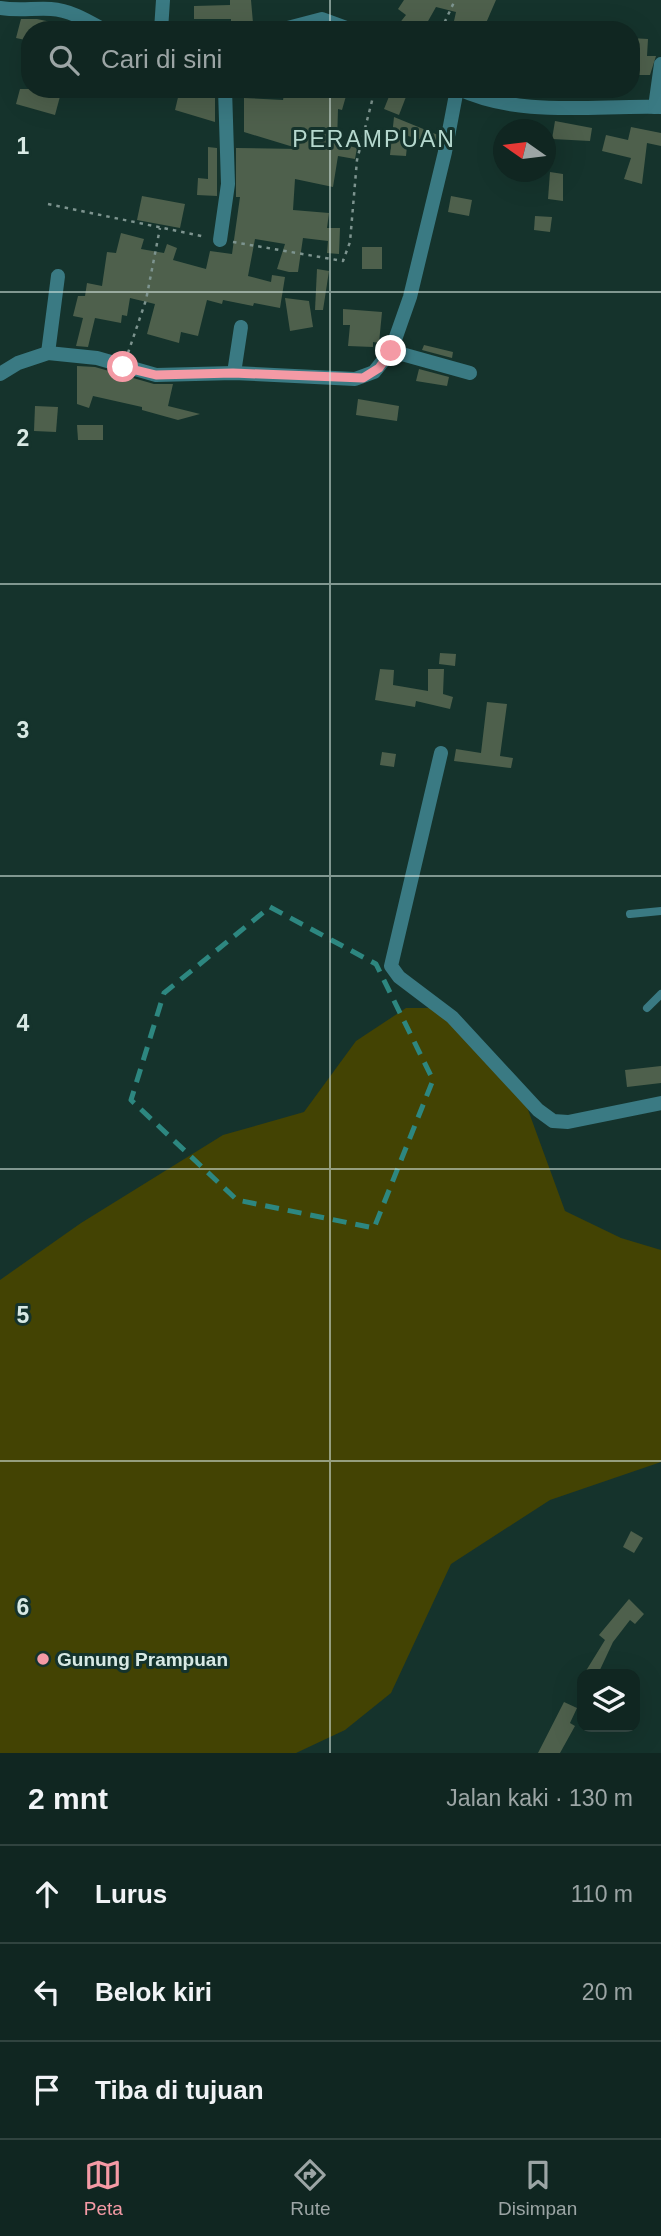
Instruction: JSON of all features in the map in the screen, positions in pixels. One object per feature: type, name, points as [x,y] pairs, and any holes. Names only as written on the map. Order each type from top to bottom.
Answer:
[{"type":"street","points":[[162,21],[163,0]]},
{"type":"street","points":[[0,8],[20,11],[51,9],[87,21]]},
{"type":"street","points":[[477,98],[485,102],[515,106],[658,107],[661,64]]},
{"type":"street","points":[[220,240],[228,184],[225,98]]},
{"type":"street","points":[[0,374],[18,363],[48,354],[97,358],[156,375],[233,373],[363,378],[379,368],[391,351],[410,297],[456,98]]},
{"type":"street","points":[[48,354],[58,276]]},
{"type":"street","points":[[233,373],[241,327]]},
{"type":"street","points":[[391,351],[470,373]]},
{"type":"street","points":[[441,752],[391,966],[399,977],[453,1017],[538,1110],[552,1121],[580,1121],[661,1103]]},
{"type":"lane","points":[[630,914],[661,911]]},
{"type":"lane","points":[[647,1007],[661,994]]},
{"type":"path","points":[[445,21],[455,0]]},
{"type":"path","points":[[48,204],[220,240],[343,261],[351,242],[357,160],[373,98]]},
{"type":"path","points":[[123,367],[146,300],[160,228]]},
{"type":"highlighted area","points":[[270,907],[376,964],[433,1080],[374,1228],[237,1200],[131,1100],[164,993]]},
{"type":"shaded area","points":[[406,1008],[439,1008],[527,1107],[565,1211],[621,1238],[661,1250],[661,1462],[550,1500],[451,1564],[391,1693],[345,1730],[296,1753],[0,1753],[0,1280],[81,1223],[223,1135],[304,1112],[356,1041]]},
{"type":"building","points":[[230,0],[251,0],[253,21],[194,19],[194,6],[230,5]]},
{"type":"building","points":[[404,0],[496,0],[487,21],[454,21],[456,12],[436,7],[428,21],[401,21],[406,15],[398,9]]},
{"type":"building","points":[[21,19],[46,21],[21,21],[21,39],[16,38]]},
{"type":"building","points":[[640,39],[648,39],[647,56],[656,56],[650,75],[640,75]]},
{"type":"building","points":[[20,89],[21,98],[60,98],[55,115],[16,104]]},
{"type":"building","points":[[178,98],[215,98],[215,122],[175,110]]},
{"type":"building","points":[[244,98],[345,98],[342,110],[338,109],[337,143],[357,148],[355,159],[338,156],[333,187],[295,179],[293,210],[329,213],[327,228],[340,228],[339,254],[327,253],[328,241],[303,238],[298,272],[289,272],[277,269],[285,244],[255,239],[248,276],[271,282],[272,275],[285,277],[280,308],[223,300],[222,304],[207,300],[198,336],[181,332],[179,343],[147,334],[155,304],[130,298],[127,316],[122,315],[121,323],[95,318],[88,347],[76,346],[83,318],[73,316],[78,296],[85,296],[87,283],[102,286],[107,252],[116,253],[121,233],[144,239],[141,249],[164,253],[167,244],[177,248],[173,260],[206,269],[210,251],[232,254],[240,197],[236,197],[236,148],[300,149],[244,132]]},
{"type":"building","points":[[388,98],[406,98],[399,115],[384,109]]},
{"type":"building","points":[[394,117],[438,135],[437,144],[408,136],[406,156],[390,155]]},
{"type":"building","points":[[556,121],[592,128],[590,141],[556,139]]},
{"type":"building","points":[[631,127],[661,133],[661,146],[647,143],[642,184],[624,179],[631,158],[602,151],[606,135],[628,140]]},
{"type":"building","points":[[208,147],[217,148],[217,196],[197,195],[198,178],[208,179]]},
{"type":"building","points":[[556,173],[563,174],[563,201],[548,199],[549,182],[556,182]]},
{"type":"building","points":[[142,196],[185,204],[180,228],[137,220]]},
{"type":"building","points":[[451,196],[472,200],[469,216],[448,212]]},
{"type":"building","points":[[535,216],[552,217],[550,232],[534,230]]},
{"type":"building","points":[[362,247],[382,247],[382,269],[362,269]]},
{"type":"building","points":[[317,269],[329,271],[323,310],[315,310]]},
{"type":"building","points":[[285,298],[309,301],[313,327],[290,331]]},
{"type":"building","points":[[343,309],[382,312],[379,343],[373,342],[373,347],[348,346],[350,325],[343,325]]},
{"type":"building","points":[[424,345],[453,352],[452,358],[422,350]]},
{"type":"building","points":[[77,366],[95,367],[154,384],[173,384],[168,406],[200,414],[178,420],[142,410],[142,407],[93,396],[89,408],[77,404]]},
{"type":"building","points":[[419,369],[449,377],[447,386],[416,381]]},
{"type":"building","points":[[358,399],[399,406],[397,421],[356,415]]},
{"type":"building","points":[[35,406],[58,407],[56,432],[34,431]]},
{"type":"building","points":[[77,425],[103,425],[103,440],[78,440]]},
{"type":"building","points":[[440,653],[456,654],[455,666],[439,664]]},
{"type":"building","points":[[380,669],[394,670],[393,685],[428,691],[428,669],[444,669],[443,694],[453,697],[450,709],[416,701],[415,707],[375,700]]},
{"type":"building","points":[[487,702],[507,704],[500,756],[513,758],[511,768],[454,761],[456,749],[481,753]]},
{"type":"building","points":[[382,752],[396,754],[394,767],[380,765]]},
{"type":"building","points":[[661,1066],[661,1083],[627,1087],[625,1070]]},
{"type":"building","points":[[631,1531],[643,1538],[634,1553],[623,1547]]},
{"type":"building","points":[[629,1599],[644,1614],[635,1624],[630,1620],[613,1642],[600,1669],[587,1669],[605,1640],[599,1635]]},
{"type":"building","points":[[564,1702],[577,1708],[570,1723],[575,1726],[560,1753],[538,1753]]},
{"type":"place","name":"Gunung Prampuan","points":[[43,1659]]},
{"type":"district","name":"PERAMPUAN","points":[[374,139]]},
{"type":"route","points":[[123,367],[156,375],[233,373],[355,379],[374,372],[385,362],[391,351]]}]
